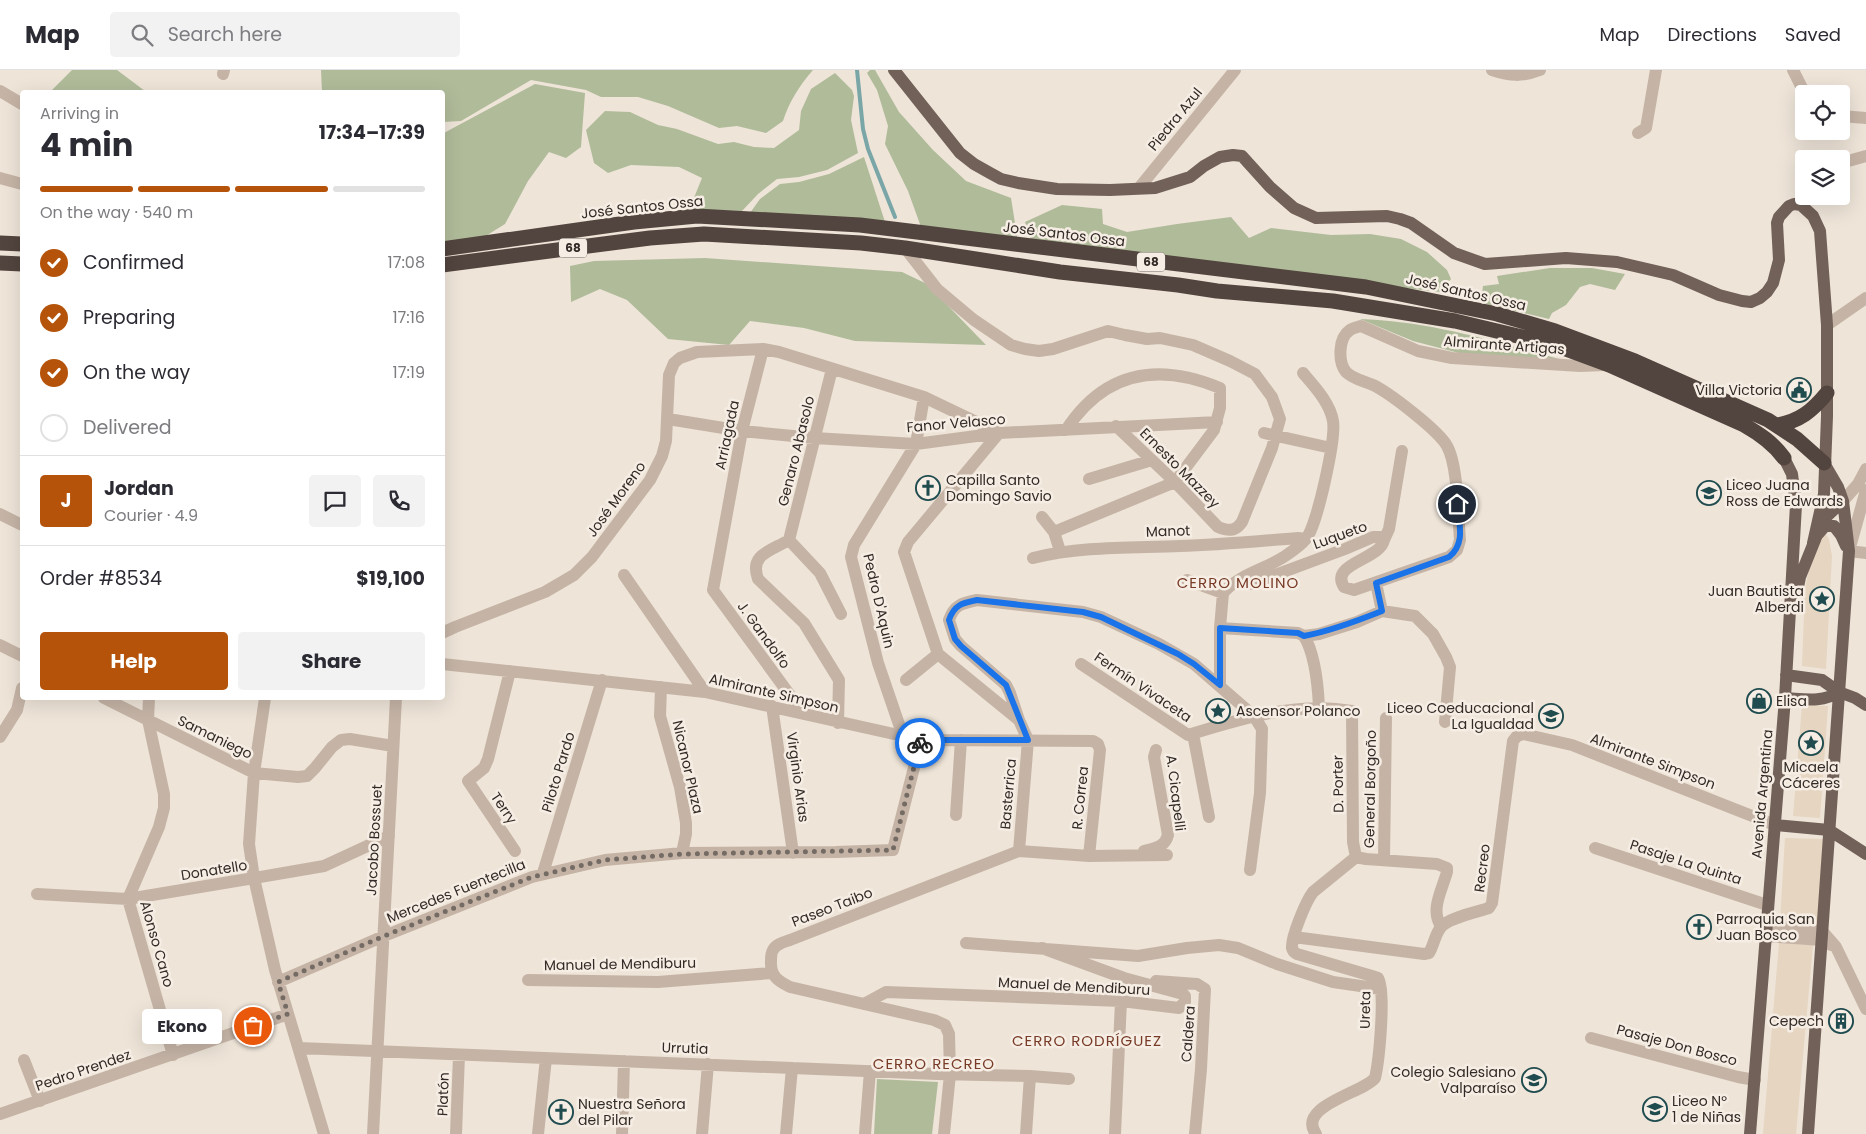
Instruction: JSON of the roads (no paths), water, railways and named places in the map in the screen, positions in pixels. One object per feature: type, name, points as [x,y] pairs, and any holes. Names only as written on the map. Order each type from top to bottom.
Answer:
[{"type":"highway","name":"José Santos Ossa","points":[[445,249],[634,222],[698,216],[860,225],[1366,287],[1497,314],[1555,331],[1635,361],[1751,411],[1797,439],[1824,463]]},
{"type":"highway","name":"68","points":[[445,265],[650,238],[704,234],[861,243],[1060,272],[1217,291],[1333,300],[1400,310],[1455,321],[1555,345],[1608,364],[1760,434],[1774,445],[1784,458]]},
{"type":"highway","points":[[0,243],[20,244]]},
{"type":"highway","points":[[0,263],[20,264]]},
{"type":"highway","points":[[1777,426],[1804,416],[1827,393]]},
{"type":"main road","points":[[894,70],[960,153],[974,164],[1001,179],[1057,189],[1110,190],[1154,188],[1190,177],[1220,157],[1233,154],[1242,156],[1270,188],[1294,208],[1316,218],[1387,216],[1400,218],[1411,223],[1454,253],[1485,264],[1566,258],[1617,262],[1673,275],[1719,295],[1751,302],[1767,292],[1776,273],[1780,251],[1777,224],[1779,217],[1788,206],[1795,203]]},
{"type":"main road","points":[[1806,205],[1820,231],[1827,325],[1824,494],[1813,543]]},
{"type":"main road","name":"Avenida Argentina","points":[[1750,1134],[1786,675],[1796,505],[1792,474],[1784,458]]},
{"type":"main road","points":[[1808,1134],[1849,551],[1843,501],[1838,487],[1824,463]]},
{"type":"main road","points":[[1788,636],[1800,577],[1813,543],[1824,520],[1843,501]]},
{"type":"main road","points":[[1813,543],[1822,529],[1826,526],[1834,526],[1849,551]]},
{"type":"main road","points":[[1786,675],[1822,680],[1839,692],[1866,705]]},
{"type":"main road","points":[[1784,698],[1819,700],[1839,692]]},
{"type":"main road","points":[[1775,825],[1829,830],[1866,854]]},
{"type":"street","name":"Piedra Azul","points":[[1138,188],[1235,70]]},
{"type":"street","points":[[1492,70],[1522,76],[1540,70]]},
{"type":"street","points":[[1638,133],[1646,128],[1656,70]]},
{"type":"street","points":[[1793,70],[1801,85]]},
{"type":"street","points":[[0,91],[20,103]]},
{"type":"street","points":[[1850,117],[1866,118]]},
{"type":"street","points":[[1850,161],[1866,156]]},
{"type":"street","points":[[0,178],[20,183]]},
{"type":"street","points":[[905,248],[937,289],[974,320],[1011,345],[1039,351],[1053,349],[1108,331],[1125,336],[1147,339],[1160,338],[1193,345],[1255,374],[1272,397],[1280,419],[1270,434],[1242,522],[1237,528],[1225,530],[1211,544]]},
{"type":"street","points":[[1827,325],[1866,298]]},
{"type":"street","name":"Almirante Artigas","points":[[1376,583],[1449,557],[1457,550],[1460,540],[1453,461],[1448,447],[1441,436],[1379,388],[1346,372],[1341,362],[1340,350],[1349,330],[1361,326],[1418,351],[1452,358],[1580,366],[1608,364]]},
{"type":"street","name":"José Moreno","points":[[445,632],[545,592],[574,575],[607,538],[650,480],[665,449],[669,375],[674,362],[680,358],[697,352],[763,350],[779,352],[924,396],[999,433]]},
{"type":"street","name":"Arriagada","points":[[718,598],[713,590],[742,430],[763,350]]},
{"type":"street","name":"Genaro Abasolo","points":[[789,540],[832,369]]},
{"type":"street","points":[[1220,685],[1220,628],[1223,593],[1236,581],[1287,556],[1306,539],[1314,524],[1333,440],[1333,422],[1329,408],[1304,373]]},
{"type":"street","points":[[1054,532],[1175,482],[1214,430],[1220,408],[1220,388],[1168,375],[1149,374],[1129,378],[1116,383],[1090,399],[1078,412],[1066,430]]},
{"type":"street","name":"Pedro D'Aquin","points":[[903,736],[878,663],[851,558],[854,545],[916,444],[924,396]]},
{"type":"street","name":"Fanor Velasco","points":[[668,419],[814,438],[916,444],[999,433],[1217,422]]},
{"type":"street","name":"Ernesto Mazzey","points":[[1116,426],[1175,482],[1218,527],[1225,530]]},
{"type":"street","points":[[999,433],[908,542],[904,552],[938,654],[1019,720]]},
{"type":"street","points":[[1270,434],[1331,448]]},
{"type":"street","points":[[1384,540],[1389,529],[1402,451]]},
{"type":"street","points":[[1088,479],[1152,460]]},
{"type":"street","points":[[1843,501],[1858,484],[1866,470]]},
{"type":"street","points":[[1866,490],[1849,551],[1866,553]]},
{"type":"street","points":[[0,514],[20,523]]},
{"type":"street","points":[[1042,517],[1054,532],[1060,551]]},
{"type":"street","name":"Luqueto","points":[[1236,581],[1251,584],[1373,537],[1380,536],[1384,540],[1383,545],[1378,550],[1346,569],[1341,575],[1341,582],[1348,589],[1354,590],[1376,583]]},
{"type":"street","name":"Manot","points":[[1033,558],[1060,551],[1306,539]]},
{"type":"street","points":[[838,723],[839,680],[804,623],[758,578],[755,572],[755,563],[758,558],[789,540],[820,573],[841,614]]},
{"type":"street","points":[[624,576],[705,692]]},
{"type":"street","points":[[1187,580],[1223,593]]},
{"type":"street","points":[[1376,583],[1382,611]]},
{"type":"street","name":"J. Gandolfo","points":[[718,598],[803,713]]},
{"type":"street","points":[[1028,740],[1006,685],[955,639],[949,620],[956,606],[962,602],[977,600],[1083,612],[1101,617],[1178,654],[1194,664],[1254,716],[1262,730],[1260,794],[1250,870]]},
{"type":"street","points":[[1304,636],[1347,625],[1382,611],[1414,616],[1433,634],[1450,667],[1445,722]]},
{"type":"street","points":[[1190,734],[1254,716],[1319,706],[1316,674],[1308,642],[1304,636],[1298,633],[1220,628]]},
{"type":"street","points":[[0,645],[20,655]]},
{"type":"street","points":[[906,680],[938,654]]},
{"type":"street","name":"Almirante Simpson","points":[[445,664],[705,692],[921,740],[1094,741],[1098,744]]},
{"type":"street","name":"Fermín Vivaceta","points":[[1081,664],[1190,734],[1209,818]]},
{"type":"street","name":"Terry","points":[[510,671],[488,759],[484,768],[468,781],[515,851]]},
{"type":"street","name":"Piloto Pardo","points":[[542,873],[602,680]]},
{"type":"street","name":"Nicanor Plaza","points":[[661,687],[660,716],[680,787],[686,823],[682,854]]},
{"type":"street","points":[[0,737],[17,710],[20,697]]},
{"type":"street","name":"Samaniego","points":[[108,700],[254,773],[298,778],[306,776],[316,768],[332,746],[341,740],[350,739],[393,746]]},
{"type":"street","name":"Alonso Cano","points":[[150,700],[148,720],[164,794],[164,808],[159,827],[128,899],[173,1055]]},
{"type":"street","points":[[264,700],[254,773],[249,844],[254,878],[278,982],[324,1134]]},
{"type":"street","name":"Jacobo Bossuet","points":[[373,1134],[396,700]]},
{"type":"street","name":"Virginio Arias","points":[[772,706],[794,853]]},
{"type":"street","name":"D. Porter","points":[[1319,706],[1352,711],[1353,842],[1356,856]]},
{"type":"street","name":"General Borgoño","points":[[1384,860],[1386,718]]},
{"type":"street","name":"Almirante Simpson","points":[[1517,736],[1523,734],[1572,745],[1775,825]]},
{"type":"street","name":"Recreo","points":[[1441,926],[1489,908],[1492,903],[1513,741],[1517,736]]},
{"type":"street","name":"Mercedes Fuentecilla","points":[[278,982],[384,936],[542,873],[605,860],[682,854],[893,850],[921,740]]},
{"type":"street","points":[[956,815],[961,740]]},
{"type":"street","name":"Basterrica","points":[[1019,851],[1028,740]]},
{"type":"street","name":"R. Correa","points":[[1089,856],[1100,750],[1098,744]]},
{"type":"street","name":"A. Cicapelli","points":[[1122,857],[1161,846],[1167,840],[1168,830],[1154,757],[1156,750]]},
{"type":"street","name":"Donatello","points":[[37,894],[128,899],[324,866],[389,836]]},
{"type":"street","name":"Pasaje La Quinta","points":[[1595,848],[1767,905]]},
{"type":"street","points":[[1019,851],[1122,857],[1167,855]]},
{"type":"street","name":"Paseo Taibo","points":[[772,973],[771,956],[777,945],[1019,851]]},
{"type":"street","points":[[1356,856],[1384,860],[1436,864],[1447,868],[1436,909],[1441,926],[1429,953],[1424,954],[1294,937],[1305,905],[1313,892],[1356,856]]},
{"type":"street","points":[[1326,873],[1341,870]]},
{"type":"street","points":[[1766,930],[1822,935],[1836,947],[1866,1009]]},
{"type":"street","name":"Ureta","points":[[1294,937],[1292,946],[1293,951],[1297,954],[1378,978],[1381,989],[1380,1042],[1375,1078],[1362,1088],[1318,1110],[1314,1115],[1313,1124],[1313,1130],[1316,1134]]},
{"type":"street","name":"Manuel de Mendiburu","points":[[966,943],[1138,956],[1220,945],[1238,948],[1354,993]]},
{"type":"street","name":"Manuel de Mendiburu","points":[[864,1004],[886,992],[1121,1001],[1179,1008],[1185,1002],[1186,996],[1183,994],[1124,978],[1042,948]]},
{"type":"street","name":"Manuel de Mendiburu","points":[[1292,969],[1333,982],[1381,989]]},
{"type":"street","points":[[772,973],[774,978],[790,987],[934,1020],[945,1025],[949,1034],[950,1074],[944,1134]]},
{"type":"street","name":"Manuel de Mendiburu","points":[[528,980],[658,982],[772,973]]},
{"type":"street","name":"Caldera","points":[[1124,978],[1197,984],[1205,989],[1202,1059],[1195,1134]]},
{"type":"street","points":[[1115,1134],[1121,1001]]},
{"type":"street","name":"Pedro Prendez","points":[[0,1114],[288,1014]]},
{"type":"street","name":"Pasaje Don Bosco","points":[[1591,1038],[1755,1080]]},
{"type":"street","name":"Urrutia","points":[[299,1048],[1069,1078]]},
{"type":"street","name":"Platón","points":[[456,1134],[459,1055]]},
{"type":"street","points":[[538,1134],[546,1058]]},
{"type":"street","points":[[24,1060],[40,1101]]},
{"type":"street","points":[[622,1134],[624,1061]]},
{"type":"street","points":[[702,1134],[708,1064]]},
{"type":"street","points":[[786,1134],[792,1068]]},
{"type":"street","points":[[865,1134],[870,1071]]},
{"type":"street","points":[[1026,1134],[1030,1076]]},
{"type":"waterway","points":[[857,70],[863,129],[868,149],[895,217]]},
{"type":"place","name":"Villa Victoria","points":[[1799,390]]},
{"type":"place","name":"Capilla Santo Domingo Savio","points":[[928,488]]},
{"type":"place","name":"Liceo Juana Ross de Edwards","points":[[1709,493]]},
{"type":"place","name":"Juan Bautista Alberdi","points":[[1822,599]]},
{"type":"place","name":"Elisa","points":[[1759,701]]},
{"type":"place","name":"Ascensor Polanco","points":[[1218,711]]},
{"type":"place","name":"Liceo Coeducacional La Igualdad","points":[[1551,716]]},
{"type":"place","name":"Micaela Cáceres","points":[[1811,743]]},
{"type":"place","name":"Parroquia San Juan Bosco","points":[[1699,927]]},
{"type":"place","name":"Cepech","points":[[1841,1021]]},
{"type":"place","name":"Ekono","points":[[253,1026]]},
{"type":"place","name":"Colegio Salesiano Valparaíso","points":[[1534,1080]]},
{"type":"place","name":"Liceo N° 1 de Niñas","points":[[1655,1109]]},
{"type":"place","name":"Nuestra Señora del Pilar","points":[[561,1112]]},
{"type":"district","name":"CERRO MOLINO","points":[[1238,583]]},
{"type":"district","name":"CERRO RODRÍGUEZ","points":[[1087,1041]]},
{"type":"district","name":"CERRO RECREO","points":[[934,1064]]}]
